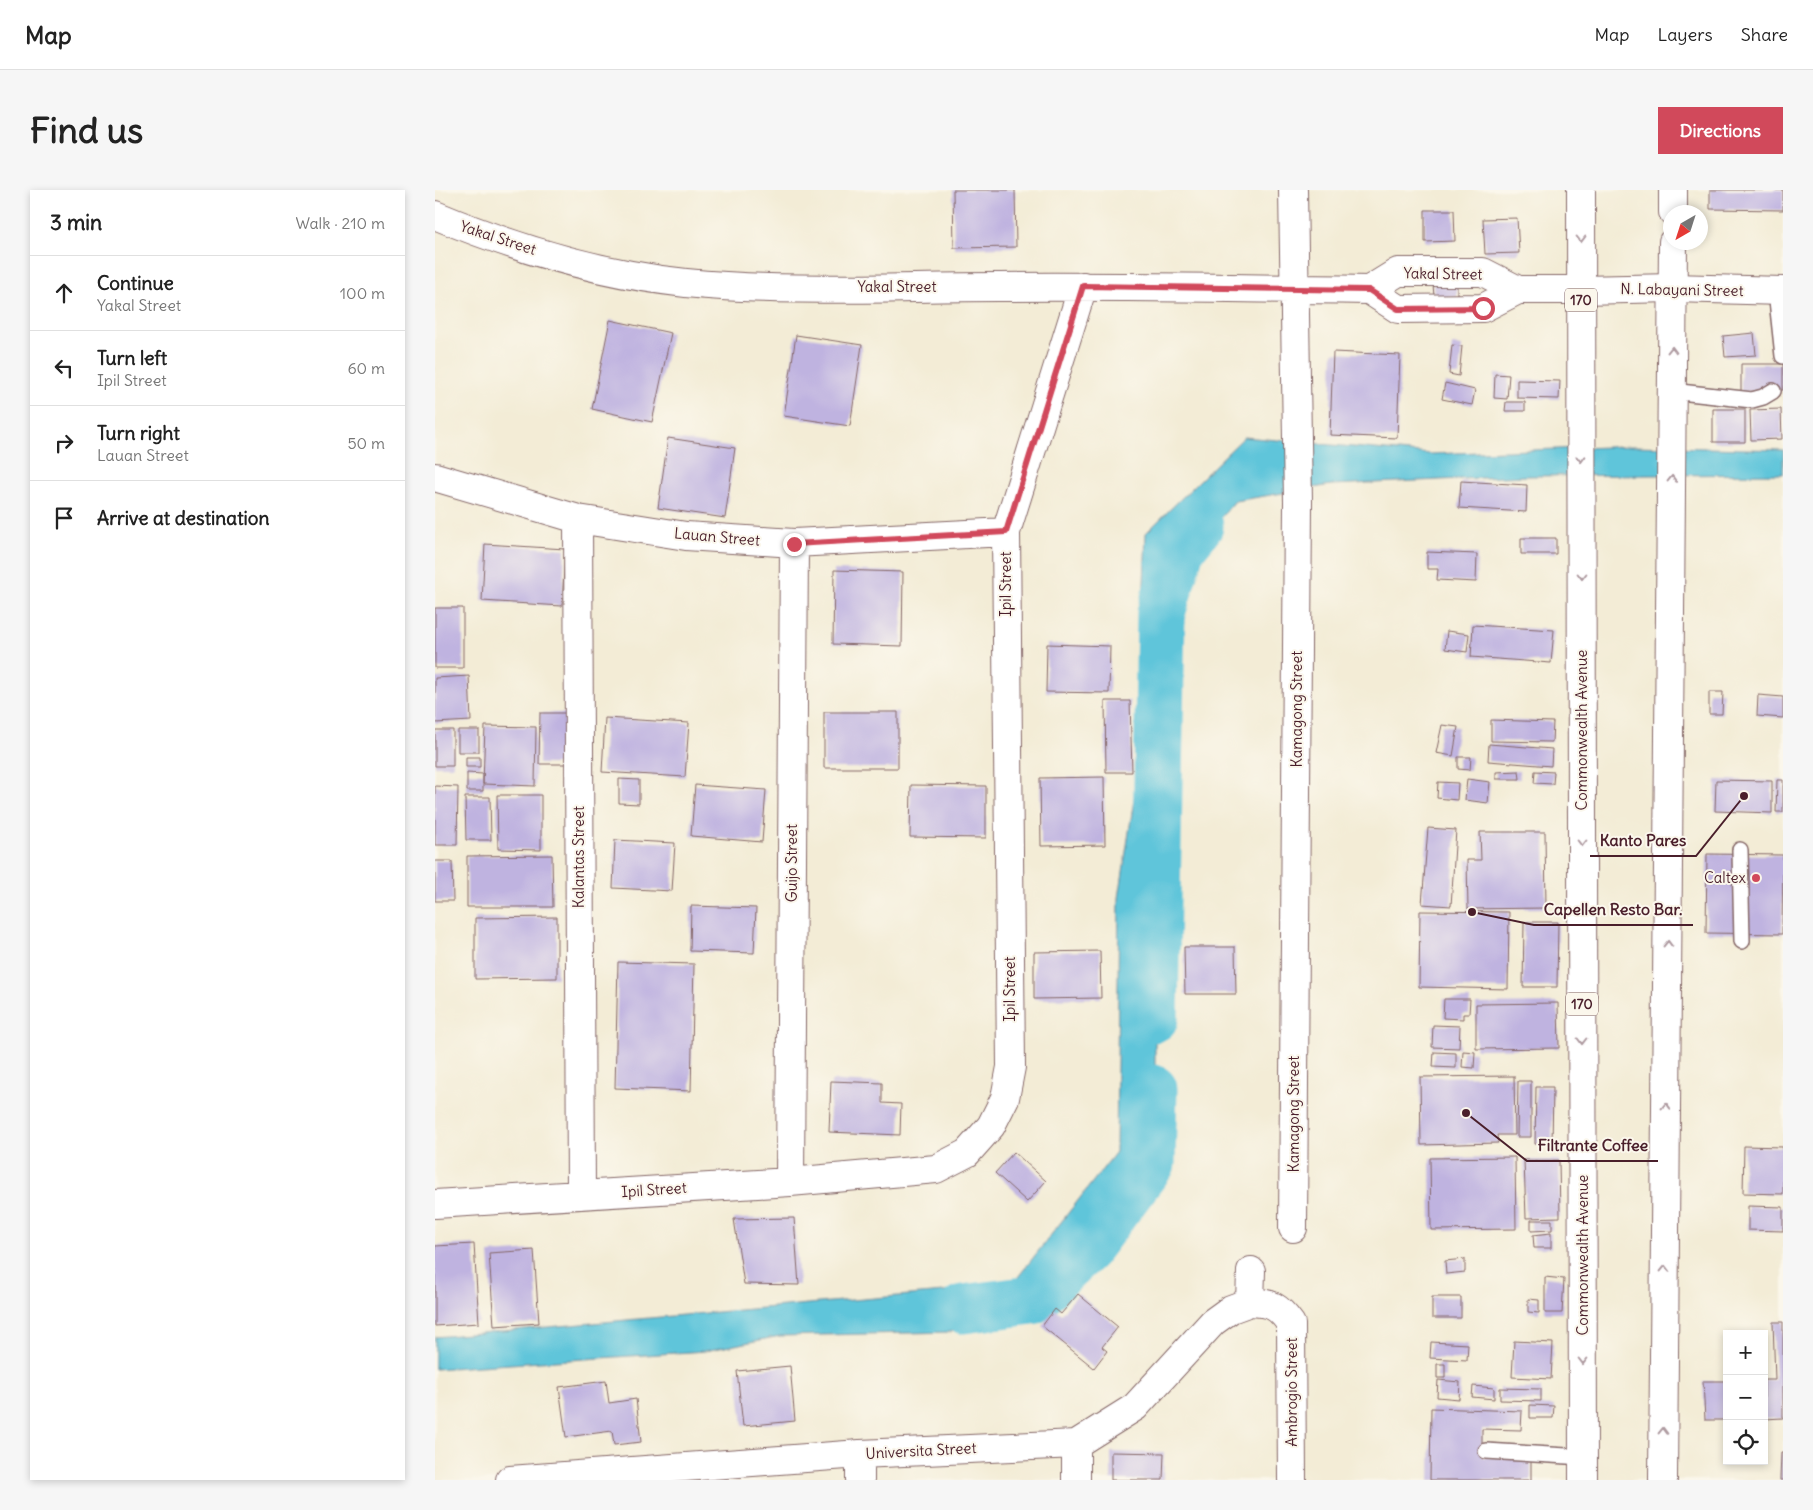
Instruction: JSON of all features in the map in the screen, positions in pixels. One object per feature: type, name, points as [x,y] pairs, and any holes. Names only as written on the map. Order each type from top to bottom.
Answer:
[{"type":"street","name":"Kamagong Street","points":[[1293,190],[1295,434],[1298,502],[1293,1228]]},
{"type":"street","name":"Commonwealth Avenue","points":[[1581,190],[1583,1469]]},
{"type":"street","points":[[1673,190],[1673,205]]},
{"type":"street","name":"Yakal Street","points":[[435,216],[473,231],[549,255],[619,272],[684,283],[743,287],[1083,286],[1369,290],[1398,309],[1483,308],[1518,290]]},
{"type":"street","points":[[1663,1480],[1673,250]]},
{"type":"street","name":"Yakal Street","points":[[1369,290],[1398,272],[1483,272],[1518,290],[1581,290]]},
{"type":"street","name":"Ipil Street","points":[[435,1204],[790,1182],[936,1169],[967,1153],[991,1126],[1005,1098],[1011,1067],[1006,532],[1083,286]]},
{"type":"street","name":"N. Labayani Street","points":[[1581,290],[1673,288],[1779,291]]},
{"type":"street","name":"Lauan Street","points":[[435,477],[578,519],[686,536],[794,544],[1006,532]]},
{"type":"street","name":"Kalantas Street","points":[[578,519],[581,1195]]},
{"type":"street","name":"Guijo Street","points":[[790,1182],[794,544]]},
{"type":"street","points":[[1250,1302],[1251,1271]]},
{"type":"street","name":"Universita Street","points":[[510,1480],[860,1467],[1076,1444],[1135,1407],[1213,1322],[1231,1309],[1250,1302]]},
{"type":"street","name":"Ambrogio Street","points":[[1250,1302],[1267,1303],[1281,1310],[1291,1324],[1292,1480]]},
{"type":"street","points":[[1076,1444],[1076,1480]]},
{"type":"lane","points":[[1779,291],[1783,356]]},
{"type":"lane","points":[[1672,403],[1752,400],[1763,397],[1773,391]]},
{"type":"lane","points":[[1740,850],[1742,941]]},
{"type":"lane","points":[[1486,1451],[1583,1469]]},
{"type":"water","points":[[1244,437],[1430,454],[1633,446],[1783,450],[1783,474],[1525,476],[1331,485],[1235,501],[1174,572],[1155,625],[1155,1144],[1131,1207],[1023,1306],[951,1332],[780,1336],[705,1351],[435,1369],[435,1337],[1011,1286],[1116,1152],[1119,898],[1136,786],[1146,533]]},
{"type":"building","points":[[953,190],[1015,190],[1016,247],[954,248]]},
{"type":"building","points":[[1710,190],[1783,190],[1783,210],[1710,209]]},
{"type":"building","points":[[1425,210],[1454,210],[1455,241],[1425,242]]},
{"type":"building","points":[[1517,218],[1519,253],[1485,254],[1483,219]]},
{"type":"building","points":[[1433,284],[1457,284],[1457,297],[1434,297]]},
{"type":"building","points":[[610,320],[671,333],[652,422],[592,409]]},
{"type":"building","points":[[1754,333],[1756,355],[1725,357],[1723,336]]},
{"type":"building","points":[[796,335],[862,345],[850,426],[784,416]]},
{"type":"building","points":[[1452,345],[1462,346],[1459,376],[1449,374]]},
{"type":"building","points":[[1333,352],[1400,355],[1397,438],[1330,435]]},
{"type":"building","points":[[1741,364],[1783,364],[1783,390],[1741,392]]},
{"type":"building","points":[[1495,374],[1509,375],[1507,399],[1494,398]]},
{"type":"building","points":[[1517,380],[1560,381],[1559,399],[1517,398]]},
{"type":"building","points":[[1445,383],[1475,390],[1472,405],[1442,399]]},
{"type":"building","points":[[1506,402],[1525,402],[1525,411],[1505,411]]},
{"type":"building","points":[[1713,409],[1745,409],[1745,442],[1713,442]]},
{"type":"building","points":[[1781,409],[1782,439],[1751,440],[1750,410]]},
{"type":"building","points":[[668,438],[735,448],[725,518],[658,508]]},
{"type":"building","points":[[1461,481],[1527,485],[1526,512],[1459,508]]},
{"type":"building","points":[[1521,538],[1556,538],[1556,554],[1521,554]]},
{"type":"building","points":[[485,544],[565,549],[562,606],[482,601]]},
{"type":"building","points":[[1427,552],[1477,554],[1476,582],[1437,580],[1438,569],[1427,569]]},
{"type":"building","points":[[834,570],[903,572],[902,646],[833,644]]},
{"type":"building","points":[[435,608],[463,608],[463,668],[435,668]]},
{"type":"building","points":[[1473,625],[1554,630],[1551,663],[1471,657]]},
{"type":"building","points":[[1447,631],[1469,634],[1467,652],[1445,649]]},
{"type":"building","points":[[1047,644],[1110,646],[1109,693],[1046,692]]},
{"type":"building","points":[[469,676],[471,721],[435,723],[435,678]]},
{"type":"building","points":[[1709,692],[1723,692],[1722,714],[1709,714]]},
{"type":"building","points":[[1758,695],[1783,697],[1783,718],[1757,716]]},
{"type":"building","points":[[1105,701],[1130,701],[1132,772],[1106,772]]},
{"type":"building","points":[[824,712],[898,712],[898,768],[824,768]]},
{"type":"building","points":[[540,713],[567,713],[567,764],[539,764]]},
{"type":"building","points":[[605,718],[689,723],[685,777],[602,772]]},
{"type":"building","points":[[1491,720],[1553,722],[1552,742],[1491,741]]},
{"type":"building","points":[[1442,725],[1458,727],[1453,756],[1436,753]]},
{"type":"building","points":[[485,726],[536,727],[535,786],[483,784]]},
{"type":"building","points":[[435,730],[453,730],[453,766],[435,766]]},
{"type":"building","points":[[458,730],[479,730],[479,752],[458,752]]},
{"type":"building","points":[[1489,744],[1552,749],[1551,766],[1488,761]]},
{"type":"building","points":[[466,757],[480,757],[480,767],[466,767]]},
{"type":"building","points":[[1458,757],[1471,757],[1470,770],[1458,769]]},
{"type":"building","points":[[1519,771],[1520,779],[1496,779],[1496,772]]},
{"type":"building","points":[[1535,771],[1554,772],[1553,784],[1534,783]]},
{"type":"building","points":[[467,773],[483,774],[483,791],[467,791]]},
{"type":"building","points":[[1104,777],[1105,845],[1041,846],[1040,778]]},
{"type":"building","points":[[619,779],[639,780],[639,804],[619,803]]},
{"type":"building","points":[[1467,779],[1490,782],[1488,803],[1465,800]]},
{"type":"building","points":[[1716,780],[1772,781],[1772,813],[1715,811]]},
{"type":"building","points":[[1777,780],[1783,780],[1783,812],[1776,812]]},
{"type":"building","points":[[1438,782],[1458,783],[1457,800],[1437,798]]},
{"type":"building","points":[[695,785],[766,790],[762,842],[691,836]]},
{"type":"building","points":[[911,785],[986,786],[986,838],[910,837]]},
{"type":"building","points":[[435,786],[458,787],[457,845],[435,845]]},
{"type":"building","points":[[497,795],[541,795],[541,850],[498,849]]},
{"type":"building","points":[[465,797],[490,797],[491,840],[466,840]]},
{"type":"building","points":[[1428,828],[1456,830],[1451,906],[1422,904]]},
{"type":"building","points":[[1480,832],[1545,832],[1546,908],[1468,909],[1467,860],[1481,860]]},
{"type":"building","points":[[615,840],[675,843],[672,891],[613,888]]},
{"type":"building","points":[[1707,854],[1783,855],[1782,934],[1706,933]]},
{"type":"building","points":[[552,855],[553,907],[467,907],[467,856]]},
{"type":"building","points":[[435,861],[452,861],[453,901],[435,901]]},
{"type":"building","points":[[691,906],[756,908],[754,953],[690,951]]},
{"type":"building","points":[[1420,911],[1509,912],[1508,989],[1419,987]]},
{"type":"building","points":[[557,917],[557,978],[475,979],[475,918]]},
{"type":"building","points":[[1524,922],[1558,922],[1557,987],[1523,987]]},
{"type":"building","points":[[1184,947],[1235,947],[1236,994],[1185,994]]},
{"type":"building","points":[[1100,951],[1101,998],[1034,999],[1034,952]]},
{"type":"building","points":[[618,962],[694,964],[691,1091],[615,1088]]},
{"type":"building","points":[[1444,999],[1470,999],[1469,1014],[1463,1014],[1463,1019],[1443,1018]]},
{"type":"building","points":[[1558,1003],[1559,1048],[1476,1049],[1476,1004]]},
{"type":"building","points":[[1433,1025],[1460,1026],[1459,1048],[1432,1047]]},
{"type":"building","points":[[1463,1051],[1475,1052],[1474,1068],[1462,1067]]},
{"type":"building","points":[[1434,1052],[1456,1053],[1456,1068],[1433,1067]]},
{"type":"building","points":[[1514,1076],[1515,1135],[1497,1135],[1498,1143],[1421,1145],[1420,1077]]},
{"type":"building","points":[[831,1081],[882,1083],[882,1103],[901,1104],[900,1135],[829,1132]]},
{"type":"building","points":[[1518,1081],[1531,1081],[1531,1137],[1517,1137]]},
{"type":"building","points":[[1536,1087],[1553,1087],[1552,1145],[1535,1144]]},
{"type":"building","points":[[1744,1146],[1783,1147],[1783,1194],[1743,1193]]},
{"type":"building","points":[[1014,1152],[1046,1181],[1027,1202],[995,1173]]},
{"type":"building","points":[[1515,1157],[1516,1229],[1431,1230],[1430,1158]]},
{"type":"building","points":[[1524,1160],[1559,1160],[1560,1217],[1526,1218]]},
{"type":"building","points":[[1748,1206],[1783,1207],[1783,1231],[1748,1230]]},
{"type":"building","points":[[794,1218],[799,1285],[744,1284],[734,1219]]},
{"type":"building","points":[[1531,1220],[1552,1220],[1552,1230],[1531,1231]]},
{"type":"building","points":[[1551,1233],[1551,1248],[1534,1248],[1533,1235]]},
{"type":"building","points":[[474,1244],[479,1323],[435,1326],[435,1246]]},
{"type":"building","points":[[534,1250],[539,1323],[494,1326],[489,1253]]},
{"type":"building","points":[[1465,1259],[1465,1272],[1446,1274],[1445,1261]]},
{"type":"building","points":[[1545,1277],[1564,1279],[1562,1313],[1545,1313]]},
{"type":"building","points":[[1078,1294],[1118,1327],[1102,1347],[1107,1351],[1094,1368],[1042,1326],[1055,1309],[1061,1314]]},
{"type":"building","points":[[1432,1297],[1461,1297],[1461,1318],[1432,1318]]},
{"type":"building","points":[[1528,1299],[1539,1300],[1539,1313],[1528,1312]]},
{"type":"building","points":[[1773,1322],[1783,1322],[1783,1418],[1768,1419],[1768,1380],[1775,1380]]},
{"type":"building","points":[[1514,1341],[1553,1343],[1551,1379],[1512,1377]]},
{"type":"building","points":[[1431,1342],[1468,1344],[1467,1360],[1430,1358]]},
{"type":"building","points":[[1437,1364],[1445,1364],[1445,1378],[1437,1378]]},
{"type":"building","points":[[790,1366],[795,1421],[743,1426],[737,1371]]},
{"type":"building","points":[[1438,1380],[1460,1382],[1459,1399],[1437,1397]]},
{"type":"building","points":[[606,1381],[609,1403],[636,1399],[641,1442],[614,1445],[612,1431],[566,1437],[559,1387]]},
{"type":"building","points":[[1703,1381],[1723,1381],[1723,1420],[1705,1420]]},
{"type":"building","points":[[1473,1386],[1494,1388],[1494,1399],[1472,1397]]},
{"type":"building","points":[[1500,1388],[1541,1389],[1541,1401],[1500,1400]]},
{"type":"building","points":[[1530,1405],[1554,1406],[1553,1418],[1530,1418]]},
{"type":"building","points":[[1431,1408],[1522,1411],[1521,1430],[1482,1429],[1482,1457],[1531,1458],[1531,1480],[1430,1480]]},
{"type":"building","points":[[1111,1452],[1164,1453],[1163,1480],[1111,1480]]},
{"type":"building","points":[[1781,1453],[1783,1453],[1783,1480],[1780,1480]]},
{"type":"waterway","points":[[1154,1018],[1161,613],[1180,549],[1199,526]]},
{"type":"waterway","points":[[963,1309],[1032,1300],[1087,1248],[1151,1163],[1153,1089]]},
{"type":"place","name":"Kanto Pares","points":[[1744,796]]},
{"type":"place","name":"Caltex","points":[[1756,878]]},
{"type":"place","name":"Capellen Resto Bar.","points":[[1472,912]]},
{"type":"place","name":"Filtrante Coffee","points":[[1466,1113]]},
{"type":"route","points":[[794,544],[1006,532],[1083,286],[1369,290],[1398,309],[1483,308]]}]
